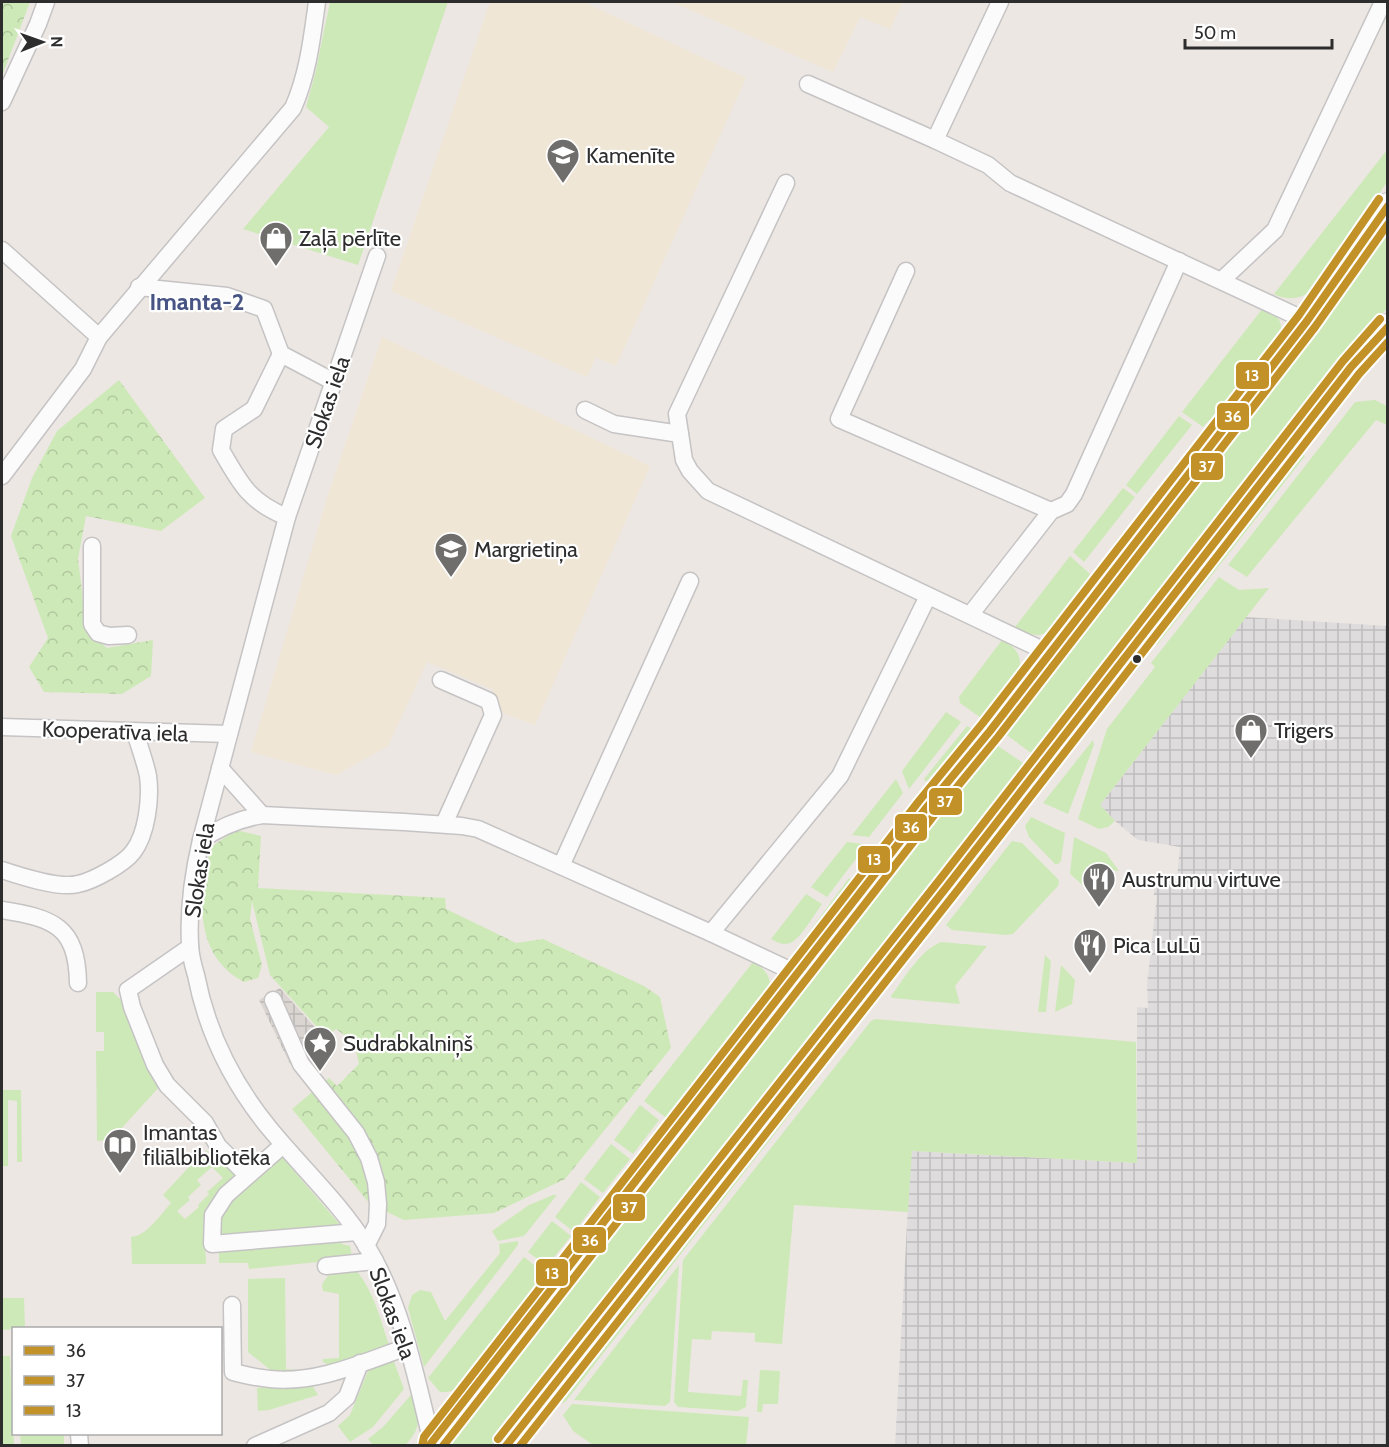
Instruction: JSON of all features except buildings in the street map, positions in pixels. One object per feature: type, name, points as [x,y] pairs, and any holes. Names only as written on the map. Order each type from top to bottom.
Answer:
[{"type":"main road","points":[[430,1444],[927,807],[990,731],[1048,653],[1307,321],[1388,205]]},
{"type":"main road","points":[[506,1446],[949,884],[1352,367],[1388,326]]},
{"type":"street","points":[[2,102],[46,2]]},
{"type":"street","points":[[2,476],[84,369],[99,337],[293,108],[307,70],[317,2]]},
{"type":"street","points":[[935,140],[1000,2]]},
{"type":"street","points":[[1222,280],[1275,230],[1383,2]]},
{"type":"street","points":[[808,84],[988,165],[1010,183],[1307,321]]},
{"type":"street","points":[[786,183],[676,414],[687,465],[708,491],[1048,653]]},
{"type":"street","points":[[2,250],[99,337]]},
{"type":"street","name":"Slokas iela","points":[[377,256],[286,517],[193,874],[190,947],[201,1002],[218,1048],[248,1101],[362,1239],[392,1295],[430,1444]]},
{"type":"street","points":[[970,615],[1051,511],[1067,504],[1074,494],[1179,261]]},
{"type":"street","points":[[906,271],[839,419],[1051,511]]},
{"type":"street","points":[[139,287],[227,296],[264,309],[281,354],[334,382]]},
{"type":"street","points":[[281,354],[254,409],[224,429],[221,450],[243,488],[269,510],[286,517]]},
{"type":"street","points":[[585,410],[614,424],[680,434]]},
{"type":"street","points":[[92,546],[92,624],[98,633],[109,636],[128,635]]},
{"type":"street","points":[[561,866],[690,581]]},
{"type":"street","points":[[711,933],[840,776],[928,596]]},
{"type":"street","points":[[441,680],[489,701],[493,715],[444,824]]},
{"type":"street","name":"Kooperatīva iela","points":[[2,728],[229,734]]},
{"type":"street","points":[[2,870],[28,879],[65,885],[78,884],[110,870],[133,852],[146,823],[148,777],[135,732]]},
{"type":"street","points":[[220,768],[262,815]]},
{"type":"street","points":[[201,840],[219,828],[262,815],[444,824],[478,830],[798,974]]},
{"type":"street","points":[[2,910],[35,915],[57,927],[70,940],[77,961],[78,983]]},
{"type":"street","points":[[190,947],[128,990],[132,1007],[155,1065],[167,1085],[205,1123],[218,1146],[247,1176]]},
{"type":"street","points":[[273,1000],[301,1064],[356,1133],[369,1158],[376,1182],[377,1224],[362,1239],[212,1244],[213,1215],[226,1195],[283,1145]]},
{"type":"street","points":[[326,1266],[375,1261]]},
{"type":"street","points":[[231,1305],[233,1372],[271,1380],[302,1378],[334,1372],[407,1347]]},
{"type":"street","points":[[255,1446],[329,1413],[347,1397],[360,1363]]},
{"type":"shaded area","name":"Kamenīte","points":[[490,2],[584,2],[746,78],[616,366],[596,357],[587,377],[391,291]]},
{"type":"shaded area","points":[[672,2],[903,2],[890,29],[860,17],[833,72]]},
{"type":"shaded area","name":"Margrietiņa","points":[[382,337],[650,466],[535,725],[500,712],[492,689],[427,662],[388,746],[336,775],[251,752],[328,495]]},
{"type":"shaded area","points":[[1246,617],[1387,626],[1387,1445],[895,1446],[911,1151],[1137,1163],[1137,1007],[1148,1008],[1147,984],[1157,895],[1154,895],[1156,876],[1177,878],[1180,847],[1138,840],[1100,805]]},
{"type":"shaded area","points":[[280,988],[335,1050],[310,1071],[312,1089],[289,1062],[259,1000]]},
{"type":"green space","points":[[2,2],[30,2],[2,76]]},
{"type":"green space","points":[[330,2],[448,2],[358,265],[243,229],[329,127],[306,107]]},
{"type":"green space","points":[[1387,150],[1387,182],[1320,283],[1310,292],[1298,297],[1287,298],[1274,294]]},
{"type":"green space","points":[[1387,222],[1387,308],[1034,755],[1001,731]]},
{"type":"green space","points":[[1263,308],[1275,315],[1279,321],[1281,328],[1279,338],[1261,365],[1203,427],[1182,412]]},
{"type":"green space","points":[[119,380],[205,498],[161,531],[86,516],[78,559],[87,631],[107,648],[153,640],[151,676],[122,694],[44,692],[29,667],[48,638],[11,536],[32,478],[57,431]]},
{"type":"green space","points":[[1375,400],[1387,406],[1387,425],[1376,420],[1247,577],[1228,565],[1355,402]]},
{"type":"green space","points":[[1179,416],[1192,425],[1137,494],[1126,485]]},
{"type":"green space","points":[[1303,454],[1305,456],[1157,645],[1174,612],[1268,491]]},
{"type":"green space","points":[[1123,488],[1135,497],[1084,562],[1073,552]]},
{"type":"green space","points":[[1070,556],[1090,574],[1069,611],[1054,628],[1046,633],[1029,634],[1015,627]]},
{"type":"green space","points":[[1219,577],[1239,590],[1269,588],[1100,805],[1115,821],[1108,827],[1099,829],[1078,819],[1107,729],[1155,667],[1151,663]]},
{"type":"green space","points":[[1002,640],[1014,648],[1019,658],[1019,668],[1008,690],[984,720],[960,703],[959,697]]},
{"type":"green space","points":[[946,712],[961,722],[909,789],[902,771]]},
{"type":"green space","points":[[967,726],[974,730],[926,782],[924,779]]},
{"type":"green space","points":[[1093,740],[1094,745],[1068,814],[1043,803]]},
{"type":"green space","points":[[992,742],[1026,765],[510,1425],[491,1445],[450,1446],[451,1438],[457,1428]]},
{"type":"green space","points":[[896,779],[903,793],[869,837],[852,835]]},
{"type":"green space","points":[[1031,817],[1065,833],[1061,861],[1058,864],[1055,864],[1029,837],[1025,826]]},
{"type":"green space","points":[[236,830],[261,836],[258,888],[445,898],[446,909],[516,943],[543,939],[644,986],[660,997],[671,1048],[565,1179],[494,1213],[404,1220],[370,1204],[292,1109],[329,1078],[337,1086],[359,1064],[354,1042],[336,1029],[326,1037],[270,975],[252,901],[250,919],[262,965],[258,978],[244,982],[227,970],[216,956],[208,940],[202,904],[211,847]]},
{"type":"green space","points":[[1074,837],[1106,853],[1119,871],[1088,867],[1085,887],[1070,874]]},
{"type":"green space","points":[[1012,841],[1022,843],[1057,878],[1058,886],[1013,934],[952,930],[946,925]]},
{"type":"green space","points":[[847,842],[863,844],[865,847],[827,897],[811,887]]},
{"type":"green space","points":[[849,878],[852,880],[836,906],[801,951],[793,954]]},
{"type":"green space","points":[[806,894],[822,904],[803,932],[787,944],[771,939]]},
{"type":"green space","points":[[941,942],[987,946],[955,986],[960,1004],[892,998],[891,996],[919,958]]},
{"type":"green space","points":[[1045,955],[1051,961],[1046,1012],[1038,1012]]},
{"type":"green space","points":[[753,962],[766,973],[770,990],[669,1120],[644,1101]]},
{"type":"green space","points":[[1061,965],[1075,980],[1072,1004],[1055,1012]]},
{"type":"green space","points":[[96,992],[113,992],[122,1001],[160,1086],[111,1140],[97,1141],[96,1051],[104,1051],[104,1032],[96,1032]]},
{"type":"green space","points":[[2,998],[3,1090],[21,1090],[22,1162],[17,1162],[17,1101],[8,1100],[8,1166],[2,1166]]},
{"type":"green space","points":[[875,1019],[1136,1042],[1137,1163],[912,1151],[908,1212],[794,1205],[782,1344],[755,1342],[755,1333],[712,1331],[711,1340],[692,1339],[688,1392],[741,1396],[743,1380],[748,1380],[746,1407],[738,1411],[678,1407],[674,1402],[683,1260],[871,1021]]},
{"type":"green space","points":[[814,1080],[815,1082],[562,1404],[566,1388],[765,1134]]},
{"type":"green space","points":[[640,1105],[659,1120],[633,1154],[614,1140]]},
{"type":"green space","points":[[611,1144],[630,1159],[603,1193],[584,1179]]},
{"type":"green space","points":[[206,1151],[215,1152],[236,1175],[206,1215],[204,1227],[206,1264],[132,1264],[131,1237],[148,1229],[171,1203],[163,1195]],"holes":[[[212,1167],[223,1178],[207,1192],[209,1194],[198,1205],[199,1207],[185,1219],[177,1211],[190,1200],[188,1197],[201,1185],[197,1180]]]},
{"type":"green space","points":[[282,1157],[341,1226],[229,1236],[223,1234],[219,1229],[221,1210],[234,1195]]},
{"type":"green space","points":[[581,1182],[600,1197],[574,1232],[555,1217]]},
{"type":"green space","points":[[557,1195],[524,1236],[498,1241],[492,1231],[529,1205]]},
{"type":"green space","points":[[552,1221],[571,1236],[547,1266],[528,1252]]},
{"type":"green space","points":[[341,1240],[342,1244],[350,1246],[352,1257],[249,1269],[248,1263],[219,1263],[219,1249]]},
{"type":"green space","points":[[518,1241],[518,1245],[424,1367],[408,1308],[412,1295],[420,1290],[431,1292],[445,1321],[500,1253],[499,1244]]},
{"type":"green space","points":[[524,1257],[548,1276],[462,1387],[440,1392],[428,1378]]},
{"type":"green space","points":[[679,1265],[670,1402],[665,1406],[574,1400]]},
{"type":"green space","points":[[356,1270],[372,1296],[389,1345],[329,1365],[323,1362],[323,1359],[339,1358],[339,1294],[323,1291],[322,1285],[332,1273]]},
{"type":"green space","points":[[285,1278],[286,1369],[300,1370],[300,1372],[273,1372],[248,1352],[248,1279]]},
{"type":"green space","points":[[2,1298],[24,1298],[25,1327],[2,1330]]},
{"type":"green space","points":[[2,1356],[10,1356],[14,1445],[2,1445]]},
{"type":"green space","points":[[393,1359],[404,1389],[373,1427],[350,1442],[338,1426],[350,1415],[368,1371]]},
{"type":"green space","points":[[760,1370],[780,1371],[778,1404],[763,1404],[762,1412],[757,1412]]},
{"type":"green space","points":[[312,1385],[318,1395],[269,1410],[258,1411],[257,1388]]},
{"type":"green space","points":[[411,1395],[418,1422],[411,1439],[405,1445],[373,1445],[368,1439],[383,1427]]},
{"type":"green space","points":[[572,1404],[749,1417],[746,1445],[593,1445],[573,1431],[563,1415]]},
{"type":"green space","points":[[20,1435],[64,1435],[64,1445],[21,1445]]},
{"type":"transit line","name":"13","points":[[422,1446],[424,1437],[1299,315],[1379,199]]},
{"type":"transit line","name":"36","points":[[429,1446],[927,807],[990,731],[1307,321],[1388,206]]},
{"type":"transit line","name":"37","points":[[443,1446],[935,814],[998,737],[1315,327],[1388,224]]},
{"type":"transit line","name":"13","points":[[498,1439],[941,878],[1343,361],[1380,319]]},
{"type":"transit line","name":"36","points":[[506,1446],[949,884],[1351,367],[1388,327]]},
{"type":"transit line","name":"37","points":[[520,1446],[957,891],[1359,374],[1388,342]]},
{"type":"place","name":"Kamenīte","points":[[563,184]]},
{"type":"place","name":"Zaļā pērlīte","points":[[276,267]]},
{"type":"place","name":"Margrietiņa","points":[[451,578]]},
{"type":"place","name":"Trigers","points":[[1251,759]]},
{"type":"place","name":"Austrumu virtuve","points":[[1099,908]]},
{"type":"place","name":"Pica LuLū","points":[[1090,974]]},
{"type":"place","name":"Sudrabkalniņš","points":[[320,1072]]},
{"type":"place","name":"Imantas filiālbibliotēka","points":[[120,1174]]},
{"type":"district","name":"Imanta-2","points":[[197,302]]}]
